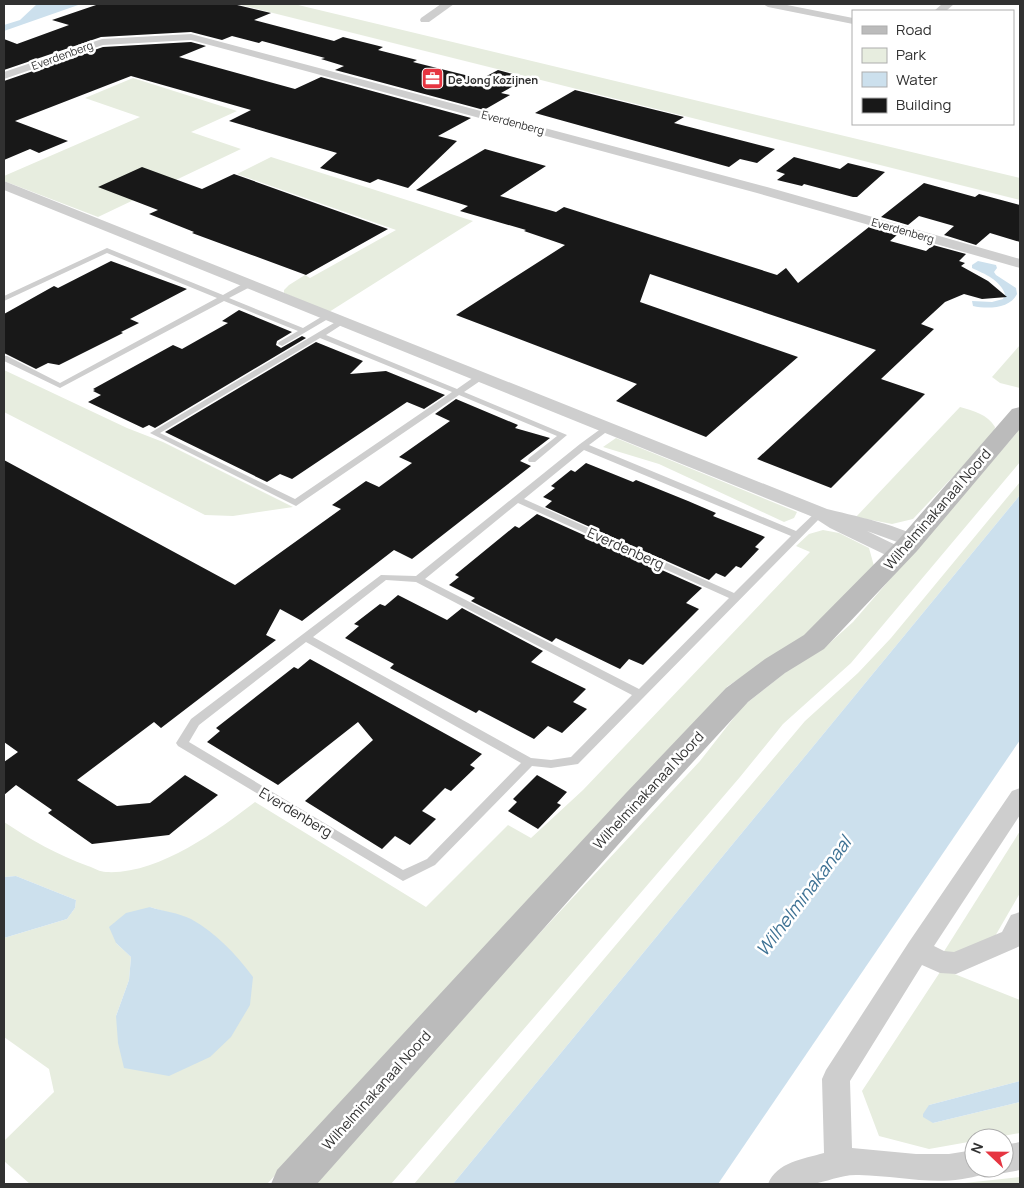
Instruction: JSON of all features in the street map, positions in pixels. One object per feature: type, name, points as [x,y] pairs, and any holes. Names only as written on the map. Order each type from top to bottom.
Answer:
[{"type":"street","points":[[425,20],[440,8],[449,4]]},
{"type":"street","points":[[768,4],[852,21]]},
{"type":"street","name":"Everdenberg","points":[[4,76],[102,42],[191,37],[762,190],[1020,264]]},
{"type":"street","points":[[4,185],[480,378],[820,513],[838,524],[905,547]]},
{"type":"street","name":"Wilhelminakanaal Noord","points":[[291,1184],[637,802],[737,695],[775,666],[814,642],[905,547],[1020,414]]},
{"type":"street","points":[[839,1162],[836,1132],[836,1079],[918,950],[1020,798]]},
{"type":"street","points":[[918,950],[940,962],[956,963],[1011,939],[1020,922]]},
{"type":"street","points":[[783,1184],[793,1176],[839,1162],[860,1161],[916,1168],[949,1168],[964,1166]]},
{"type":"lane","points":[[4,299],[107,250],[304,331]]},
{"type":"lane","points":[[4,358],[60,386],[249,284]]},
{"type":"lane","points":[[282,344],[304,331],[335,319]]},
{"type":"lane","points":[[335,319],[319,335],[154,433],[296,503],[480,378]]},
{"type":"lane","points":[[319,335],[563,435],[532,460]]},
{"type":"lane","points":[[418,579],[606,428]]},
{"type":"lane","points":[[583,446],[797,535]]},
{"type":"lane","name":"Everdenberg","points":[[517,499],[735,597]]},
{"type":"lane","points":[[306,638],[529,762],[551,764],[574,761],[820,513]]},
{"type":"lane","name":"Everdenberg","points":[[529,762],[431,862],[403,876],[182,743],[195,722],[384,578],[418,579],[640,695]]},
{"type":"green space","points":[[237,4],[294,4],[1020,178],[1020,200]]},
{"type":"green space","points":[[133,78],[237,111],[191,132],[241,149],[98,217],[4,181],[4,176],[140,117],[85,98]]},
{"type":"green space","points":[[271,157],[473,221],[329,312],[284,293],[284,290],[305,275],[310,278],[396,230],[237,174]]},
{"type":"green space","points":[[1020,345],[1020,388],[1000,383],[992,377]]},
{"type":"green space","points":[[4,370],[127,428],[163,442],[293,507],[233,516],[205,515],[4,412]]},
{"type":"green space","points":[[960,407],[988,419],[995,427],[994,433],[913,519],[892,524],[856,517]]},
{"type":"green space","points":[[1020,429],[1020,462],[851,663],[783,724],[740,777],[391,1184],[313,1184],[472,1006],[700,761],[743,706],[791,668],[823,649],[853,622]]},
{"type":"green space","points":[[616,438],[797,512],[794,518],[784,522],[659,464],[603,447]]},
{"type":"green space","points":[[1020,482],[1020,495],[453,1184],[414,1184],[805,721],[858,673],[891,638]]},
{"type":"green space","points":[[823,530],[839,533],[869,548],[874,566],[809,633],[728,686],[618,808],[267,1184],[30,1184],[4,1161],[4,1141],[54,1092],[49,1069],[4,1037],[4,938],[67,919],[75,908],[76,900],[16,876],[4,877],[4,822],[45,847],[99,871],[125,871],[145,867],[185,849],[222,826],[255,802],[426,907],[508,825],[531,838],[583,790],[810,552],[796,546],[809,534]],"holes":[[[150,907],[189,919],[213,935],[116,1016],[129,980],[131,957],[116,943]]]},
{"type":"green space","points":[[1020,831],[1020,893],[994,938],[957,959],[943,953]]},
{"type":"green space","points":[[942,969],[1020,1000],[1020,1081],[929,1105],[933,1123],[1020,1102],[1020,1133],[1014,1134],[1014,1128],[964,1128],[964,1143],[929,1149],[879,1136],[862,1091]]},
{"type":"green space","points":[[1020,1177],[1020,1184],[955,1184],[1014,1178]]},
{"type":"water","points":[[37,4],[81,4],[4,31],[4,25],[20,20]]},
{"type":"water","points":[[978,261],[996,265],[997,268],[994,272],[996,275],[1016,288],[1017,294],[1014,299],[998,307],[985,308],[973,306],[972,301],[992,302],[1003,299],[1005,294],[996,281],[972,268],[972,265]]},
{"type":"water","name":"Wilhelminakanaal","points":[[1020,495],[1020,740],[718,1184],[453,1184]]},
{"type":"water","points":[[16,876],[76,900],[75,908],[67,919],[4,938],[4,877]]},
{"type":"water","points":[[150,907],[191,919],[209,931],[240,960],[253,977],[250,1005],[231,1037],[210,1057],[169,1076],[124,1068],[118,1043],[116,1016],[129,980],[131,957],[116,943],[109,927],[126,913]]},
{"type":"water","points":[[1020,1081],[1020,1102],[933,1123],[923,1117],[929,1105]]},
{"type":"building","points":[[99,4],[233,4],[271,13],[254,20],[334,41],[343,37],[383,47],[378,50],[417,60],[413,62],[481,79],[498,70],[528,78],[501,93],[510,95],[484,110],[335,70],[344,66],[321,59],[325,58],[262,41],[259,43],[232,36],[222,40],[191,32],[101,37],[4,70],[4,39],[17,44],[69,25],[52,20]]},
{"type":"building","points":[[191,42],[206,46],[179,57],[295,89],[321,77],[471,118],[438,136],[457,141],[408,188],[378,179],[370,183],[320,168],[337,153],[229,121],[251,110],[131,76],[15,121],[68,141],[39,153],[30,149],[4,160],[4,81],[103,47]]},
{"type":"building","points":[[575,90],[684,117],[674,123],[775,149],[757,163],[740,159],[729,167],[535,113]]},
{"type":"building","points":[[485,149],[546,166],[500,196],[556,212],[564,207],[777,275],[786,268],[798,283],[869,227],[897,235],[890,241],[926,251],[933,245],[966,254],[959,261],[965,263],[961,266],[988,281],[1007,297],[982,299],[964,294],[945,302],[921,324],[934,329],[881,379],[925,394],[831,488],[757,459],[876,350],[650,274],[640,302],[798,357],[706,437],[616,401],[637,384],[456,315],[565,245],[524,231],[526,230],[460,211],[468,206],[416,190]]},
{"type":"building","points":[[794,157],[840,169],[848,163],[885,172],[857,197],[853,197],[804,184],[802,186],[777,180],[785,174],[776,171]]},
{"type":"building","points":[[142,167],[202,189],[234,174],[388,229],[306,275],[192,233],[194,232],[149,214],[158,210],[98,187]]},
{"type":"building","points":[[924,183],[975,197],[979,194],[1020,205],[1020,242],[990,233],[976,245],[944,235],[954,226],[919,216],[908,225],[881,217]]},
{"type":"building","points":[[111,261],[187,289],[130,319],[139,323],[121,332],[123,333],[59,365],[48,363],[36,369],[4,353],[4,314],[54,286],[58,288]]},
{"type":"building","points":[[239,310],[292,332],[277,341],[276,345],[281,348],[302,336],[306,338],[155,428],[149,425],[143,428],[88,402],[101,395],[93,391],[95,390],[93,389],[173,345],[182,349],[228,323],[222,321]]},
{"type":"building","points":[[316,342],[363,361],[350,374],[386,371],[445,395],[424,409],[407,402],[292,479],[280,474],[267,482],[165,432]]},
{"type":"building","points":[[456,399],[518,425],[515,428],[550,438],[520,461],[531,466],[412,559],[394,550],[302,621],[280,609],[266,635],[276,640],[161,728],[154,722],[77,780],[117,806],[150,803],[185,775],[218,795],[169,835],[92,844],[48,813],[52,810],[16,785],[4,795],[4,762],[18,752],[4,742],[4,460],[235,585],[341,509],[332,505],[366,481],[379,487],[412,463],[399,457],[450,421],[435,414]]},
{"type":"building","points":[[586,463],[633,482],[636,480],[688,501],[716,513],[713,516],[765,537],[755,547],[759,549],[741,568],[736,566],[725,577],[716,573],[709,580],[545,507],[552,501],[543,497],[555,488],[551,486],[571,470],[575,472]]},
{"type":"building","points":[[537,514],[702,588],[686,603],[699,609],[643,665],[629,659],[620,669],[556,638],[552,642],[471,601],[475,598],[449,585],[459,577],[455,575],[515,526],[519,528]]},
{"type":"building","points":[[398,595],[447,620],[462,608],[543,651],[531,662],[586,689],[573,702],[587,709],[562,733],[548,726],[534,739],[479,710],[476,713],[390,668],[394,664],[345,638],[359,626],[354,624],[380,604],[385,606]]},
{"type":"building","points":[[310,659],[482,754],[470,765],[475,768],[451,791],[445,788],[422,811],[436,819],[410,845],[395,836],[382,849],[305,801],[373,740],[358,722],[278,785],[207,742],[220,731],[216,728],[294,667],[298,669]]},
{"type":"building","points":[[537,775],[567,792],[557,803],[561,805],[538,829],[508,811],[517,802],[513,799]]},
{"type":"place","name":"De Jong Kozijnen","points":[[432,79]]}]
